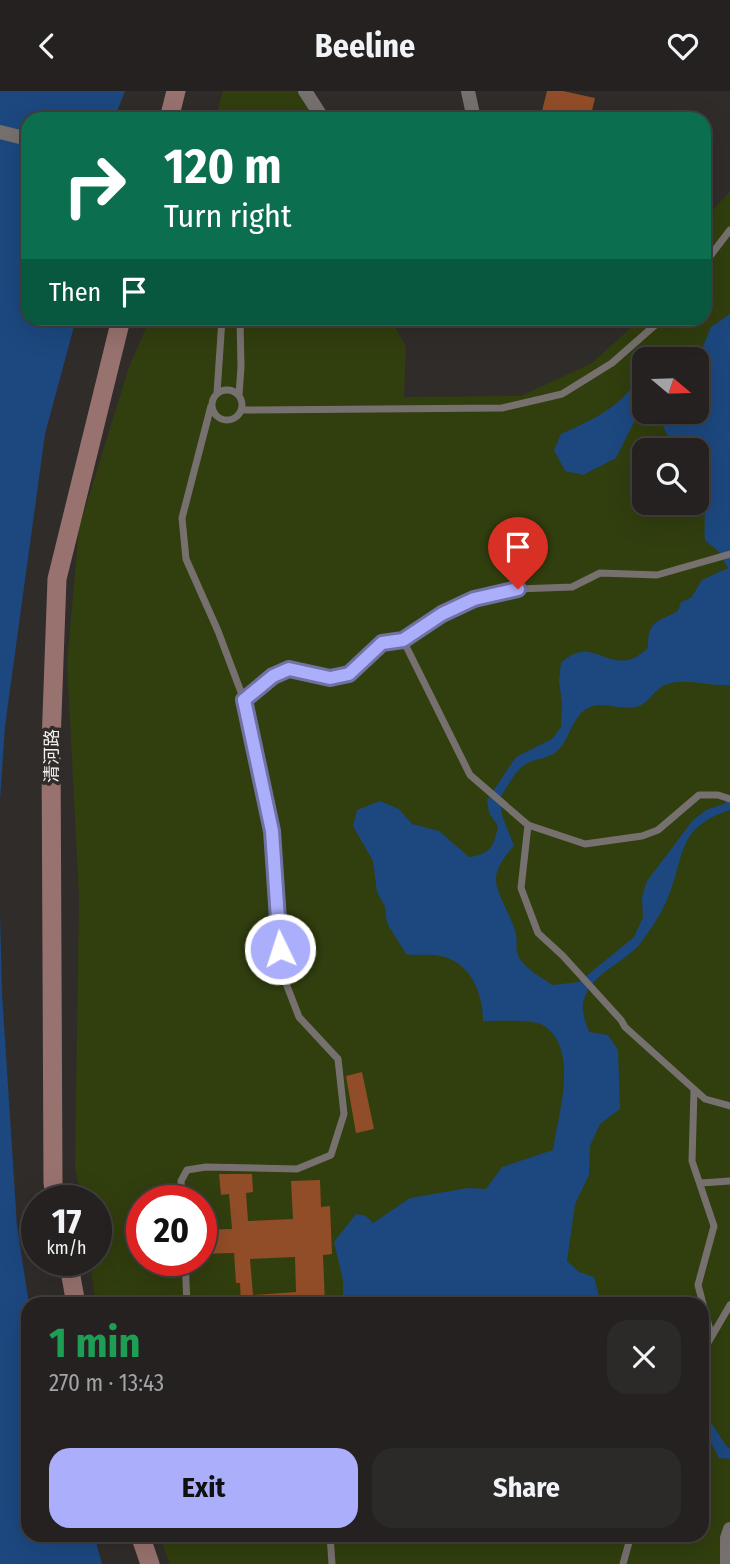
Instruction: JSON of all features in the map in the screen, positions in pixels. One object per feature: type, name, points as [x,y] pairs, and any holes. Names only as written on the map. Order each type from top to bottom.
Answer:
[{"type":"street","points":[[171,112],[176,91]]},
{"type":"street","points":[[305,91],[318,112]]},
{"type":"street","points":[[468,91],[472,112]]},
{"type":"street","points":[[0,132],[21,137]]},
{"type":"street","name":"清河路","points":[[52,1185],[51,743],[57,579],[119,326]]},
{"type":"street","points":[[71,1276],[75,1297]]},
{"type":"street","points":[[727,1564],[727,1538],[730,1529]]},
{"type":"street","points":[[142,1542],[150,1564]]},
{"type":"lane","points":[[711,255],[730,230]]},
{"type":"lane","points":[[181,1185],[187,1170],[206,1167],[297,1168],[331,1155],[344,1114],[338,1059],[299,1017],[282,973],[272,831],[244,700],[218,631],[186,559],[182,518],[211,406],[217,393],[222,326]]},
{"type":"lane","points":[[240,326],[242,367],[239,395],[242,410]]},
{"type":"lane","points":[[211,406],[215,416],[225,421],[235,418],[242,410],[502,408],[562,394],[612,363],[654,326]]},
{"type":"lane","points":[[217,393],[226,389],[239,395]]},
{"type":"lane","points":[[244,700],[273,676],[289,669],[330,678],[349,674],[382,643],[403,640],[442,614],[474,599],[518,589],[572,587],[600,573],[657,575],[730,554]]},
{"type":"lane","points":[[403,640],[470,775],[528,825],[585,843],[608,841],[642,836],[658,829],[699,795],[718,795],[730,799]]},
{"type":"lane","points":[[528,825],[521,888],[538,933],[563,956],[625,1027],[694,1090],[705,1099],[730,1106]]},
{"type":"lane","points":[[694,1090],[692,1161],[714,1226],[698,1285],[701,1297]]},
{"type":"lane","points":[[701,1183],[730,1181]]},
{"type":"lane","points":[[186,1276],[187,1297]]},
{"type":"lane","points":[[709,1338],[730,1305]]},
{"type":"lane","points":[[709,1326],[711,1334]]},
{"type":"lane","points":[[330,1542],[332,1564]]},
{"type":"lane","points":[[623,1564],[629,1542]]},
{"type":"green space","points":[[223,91],[309,91],[311,94],[310,112],[217,112]]},
{"type":"green space","points":[[730,191],[730,1564],[170,1564],[162,1542],[709,1542],[709,1297],[95,1297],[92,1276],[112,1276],[112,1185],[78,1185],[75,1166],[79,897],[67,663],[79,528],[129,367],[145,330],[148,326],[394,326],[406,346],[404,397],[521,396],[592,363],[632,326],[711,326],[711,212]]},
{"type":"water","points":[[0,91],[125,91],[117,112],[21,112],[21,326],[74,326],[45,434],[5,726],[0,800]]},
{"type":"water","points":[[730,314],[730,685],[672,683],[661,687],[636,707],[599,705],[588,708],[578,717],[561,747],[553,754],[522,767],[500,798],[502,815],[514,846],[504,858],[496,877],[499,894],[515,930],[519,957],[532,971],[553,985],[579,982],[634,937],[643,917],[642,897],[647,881],[693,820],[706,810],[724,804],[730,796],[730,810],[712,817],[691,835],[685,845],[667,900],[645,936],[636,948],[592,984],[583,1002],[589,1032],[608,1035],[618,1050],[620,1109],[600,1124],[590,1146],[589,1175],[575,1204],[567,1261],[579,1272],[594,1277],[599,1297],[343,1297],[343,1280],[334,1242],[356,1214],[366,1216],[373,1223],[410,1198],[468,1188],[486,1189],[502,1167],[553,1150],[564,1083],[561,1049],[554,1036],[543,1025],[523,1021],[483,1021],[476,987],[471,977],[456,962],[434,955],[406,954],[387,923],[385,907],[377,892],[373,861],[353,826],[357,810],[380,801],[399,809],[412,824],[439,831],[469,857],[487,851],[493,844],[498,826],[489,813],[487,800],[516,757],[552,739],[561,727],[561,663],[581,652],[624,661],[636,657],[648,648],[648,639],[655,623],[678,611],[681,602],[691,598],[702,580],[728,568],[719,552],[705,540],[704,515],[709,515],[709,438],[669,438],[662,424],[709,424],[709,347],[703,347],[711,327]]},
{"type":"water","points":[[631,388],[633,424],[616,458],[583,475],[565,471],[554,450],[561,434],[614,405]]},
{"type":"water","points":[[0,911],[2,993],[17,1226],[21,1276],[25,1276],[28,1297],[21,1297],[21,1542],[96,1542],[102,1564],[0,1564]]},
{"type":"water","points":[[709,1421],[730,1449],[730,1459],[719,1458],[709,1439]]},
{"type":"building","points":[[547,91],[563,91],[595,98],[592,112],[542,112]]},
{"type":"building","points":[[362,1072],[374,1129],[356,1133],[346,1076]]},
{"type":"building","points":[[219,1174],[252,1174],[253,1192],[246,1193],[248,1221],[293,1219],[291,1181],[320,1180],[321,1207],[330,1206],[332,1254],[323,1255],[325,1297],[241,1297],[240,1283],[236,1283],[234,1253],[217,1254],[217,1229],[232,1229],[229,1194],[221,1195]],"holes":[[[295,1257],[296,1292],[253,1295],[250,1259]]]},
{"type":"route","points":[[280,949],[272,831],[244,700],[273,676],[289,669],[330,678],[349,674],[382,643],[403,640],[442,614],[474,599],[518,589]]}]
